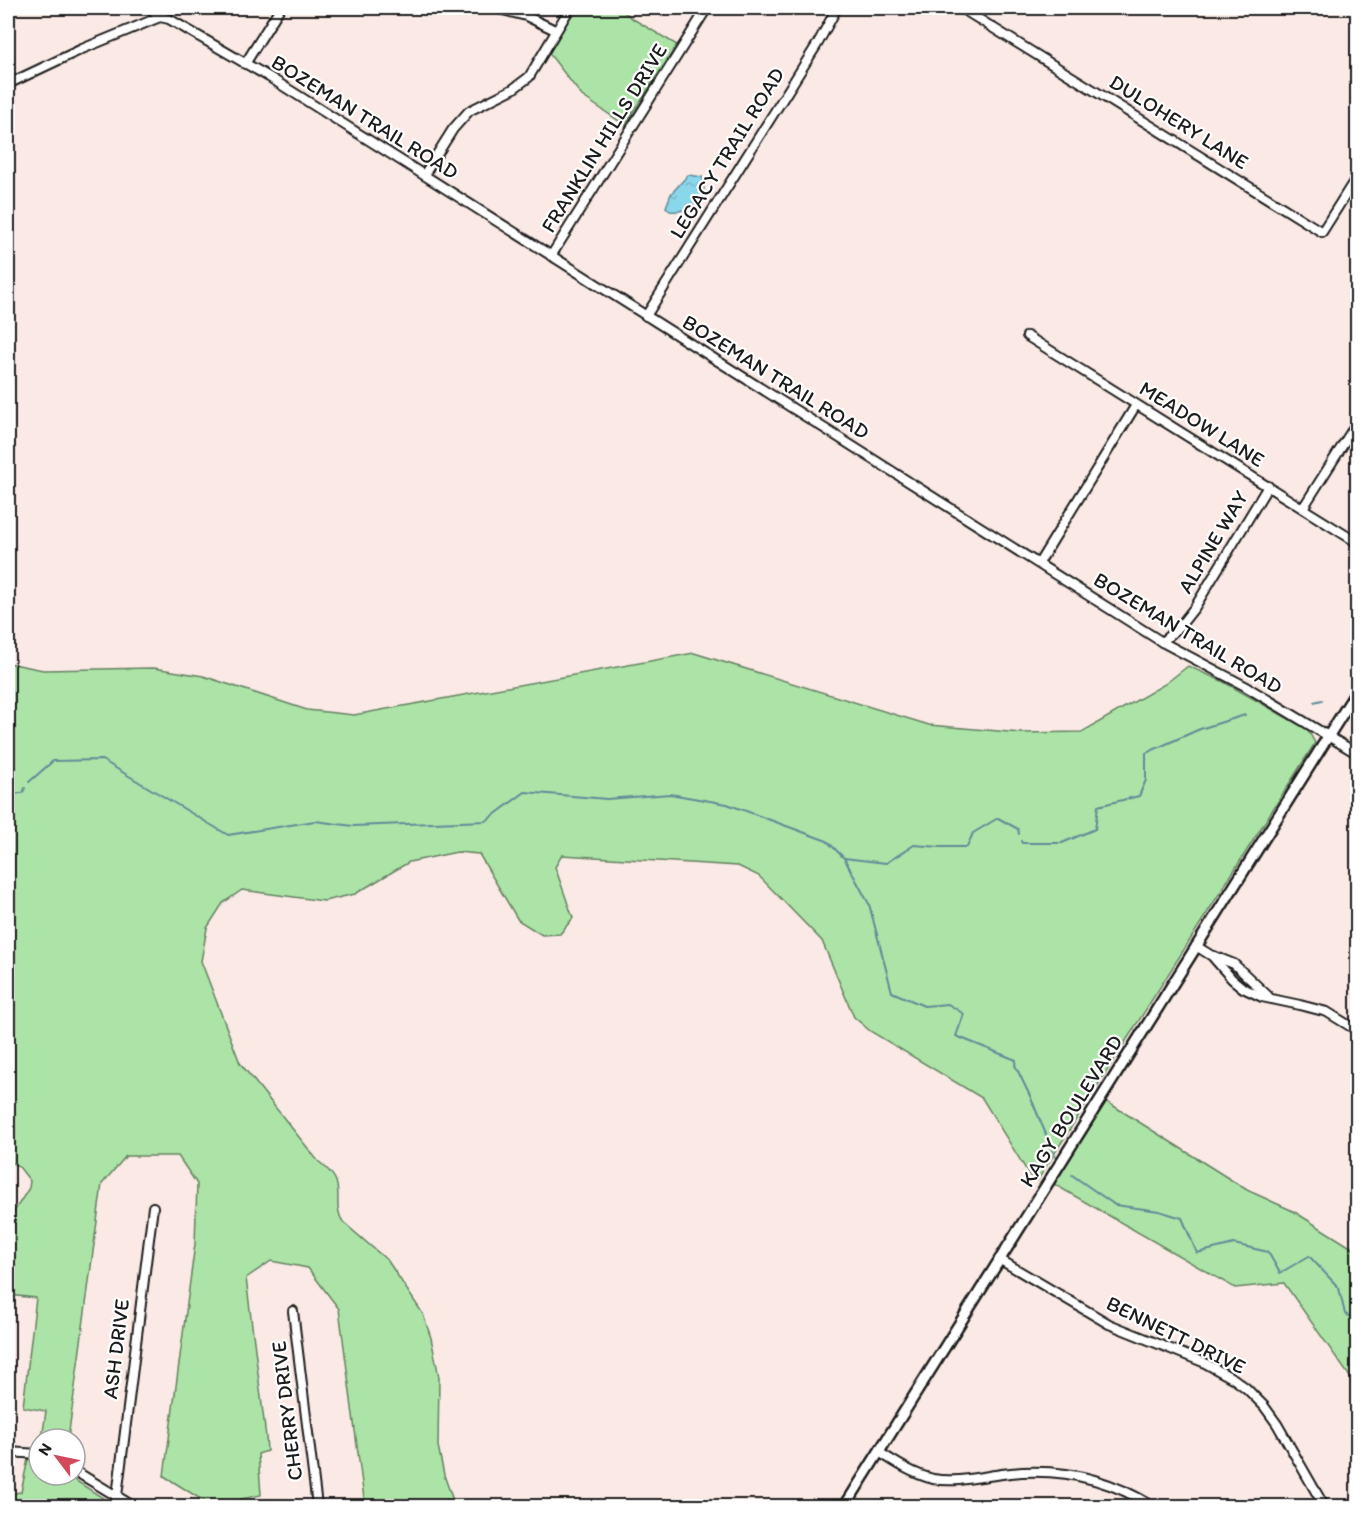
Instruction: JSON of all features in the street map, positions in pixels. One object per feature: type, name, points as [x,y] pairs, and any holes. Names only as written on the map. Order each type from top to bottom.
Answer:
[{"type":"main road","points":[[1327,736],[1358,689]]},
{"type":"main road","name":"KAGY BOULEVARD","points":[[845,1506],[1327,736]]},
{"type":"street","name":"BOZEMAN TRAIL ROAD","points":[[150,8],[160,17],[169,19],[245,64],[424,175],[1162,642],[1245,686],[1358,754]]},
{"type":"street","points":[[8,84],[82,49],[160,17],[165,8]]},
{"type":"street","points":[[245,64],[280,8]]},
{"type":"street","points":[[495,8],[526,16],[555,30]]},
{"type":"street","points":[[424,175],[453,129],[469,111],[513,89],[529,77],[570,8]]},
{"type":"street","name":"FRANKLIN HILLS DRIVE","points":[[551,256],[707,8]]},
{"type":"street","name":"LEGACY TRAIL ROAD","points":[[646,316],[818,43],[837,8]]},
{"type":"street","name":"DULOHERY LANE","points":[[961,8],[1322,232],[1358,175]]},
{"type":"street","name":"MEADOW LANE","points":[[1027,336],[1358,543]]},
{"type":"street","points":[[1039,563],[1136,405]]},
{"type":"street","points":[[1303,508],[1358,421]]},
{"type":"street","name":"ALPINE WAY","points":[[1162,642],[1180,626],[1195,607],[1268,486]]},
{"type":"street","points":[[1196,946],[1212,956],[1234,964],[1272,999]]},
{"type":"street","points":[[1212,956],[1232,979],[1244,988],[1262,997],[1327,1012],[1358,1030]]},
{"type":"street","name":"ASH DRIVE","points":[[114,1506],[153,1207]]},
{"type":"street","name":"BENNETT DRIVE","points":[[999,1259],[1109,1324],[1217,1369],[1246,1388],[1264,1406],[1277,1424],[1324,1506]]},
{"type":"street","name":"CHERRY DRIVE","points":[[294,1311],[317,1506]]},
{"type":"street","points":[[8,1452],[27,1453]]},
{"type":"street","points":[[879,1452],[906,1469],[933,1479],[1052,1472],[1074,1475],[1111,1485],[1152,1506]]},
{"type":"street","points":[[87,1478],[133,1506]]},
{"type":"green space","points":[[576,8],[619,8],[677,45],[625,125],[582,96],[548,52],[567,18]]},
{"type":"green space","points":[[694,653],[929,725],[1021,733],[1082,732],[1165,684],[1188,666],[1222,681],[1308,730],[1315,743],[1037,1181],[1030,1176],[982,1098],[870,1031],[854,1017],[822,941],[759,876],[738,866],[562,855],[555,867],[573,918],[560,934],[542,935],[518,920],[479,854],[457,852],[409,862],[355,894],[324,901],[242,890],[223,903],[207,928],[201,961],[240,1063],[318,1161],[333,1176],[337,1184],[339,1210],[343,1222],[388,1261],[423,1314],[431,1338],[439,1377],[438,1446],[444,1475],[455,1506],[365,1506],[339,1309],[308,1268],[271,1261],[246,1278],[267,1451],[258,1454],[261,1495],[241,1499],[241,1506],[208,1506],[207,1503],[164,1476],[195,1244],[197,1184],[178,1156],[126,1156],[102,1184],[70,1427],[44,1427],[46,1411],[23,1407],[36,1298],[8,1295],[8,1221],[29,1188],[30,1181],[20,1168],[8,1160],[8,663],[43,670],[154,668],[203,676],[307,710],[354,715]]},
{"type":"green space","points":[[1104,1100],[1247,1190],[1293,1211],[1357,1251],[1357,1387],[1284,1283],[1235,1288],[1052,1183]]},
{"type":"green space","points":[[27,1464],[27,1487],[86,1487],[103,1498],[101,1506],[8,1506],[8,1494],[21,1492]]},
{"type":"water","points":[[688,175],[702,177],[704,185],[701,198],[685,210],[670,211],[666,207],[671,194]]},
{"type":"waterway","points":[[1314,702],[1322,700]]},
{"type":"waterway","points":[[1021,841],[1022,843],[1062,843],[1095,829],[1098,806],[1139,796],[1146,780],[1146,753],[1200,729],[1245,715]]},
{"type":"waterway","points":[[29,782],[53,761],[102,760],[228,835],[315,821],[353,826],[486,821],[525,792],[607,799],[670,794],[727,804],[827,841],[844,858],[869,904],[892,992],[924,1006],[948,1004],[964,1014],[956,1036],[1016,1060],[1015,1065],[1057,1161]]},
{"type":"waterway","points":[[8,794],[23,793],[25,788]]},
{"type":"waterway","points":[[844,858],[886,863],[914,845],[967,847],[973,833],[998,818],[1018,829],[1019,834]]},
{"type":"waterway","points":[[1072,1175],[1115,1205],[1159,1211],[1182,1218],[1197,1253],[1234,1244],[1268,1252],[1280,1273],[1309,1256],[1339,1288],[1345,1314],[1358,1321]]}]
